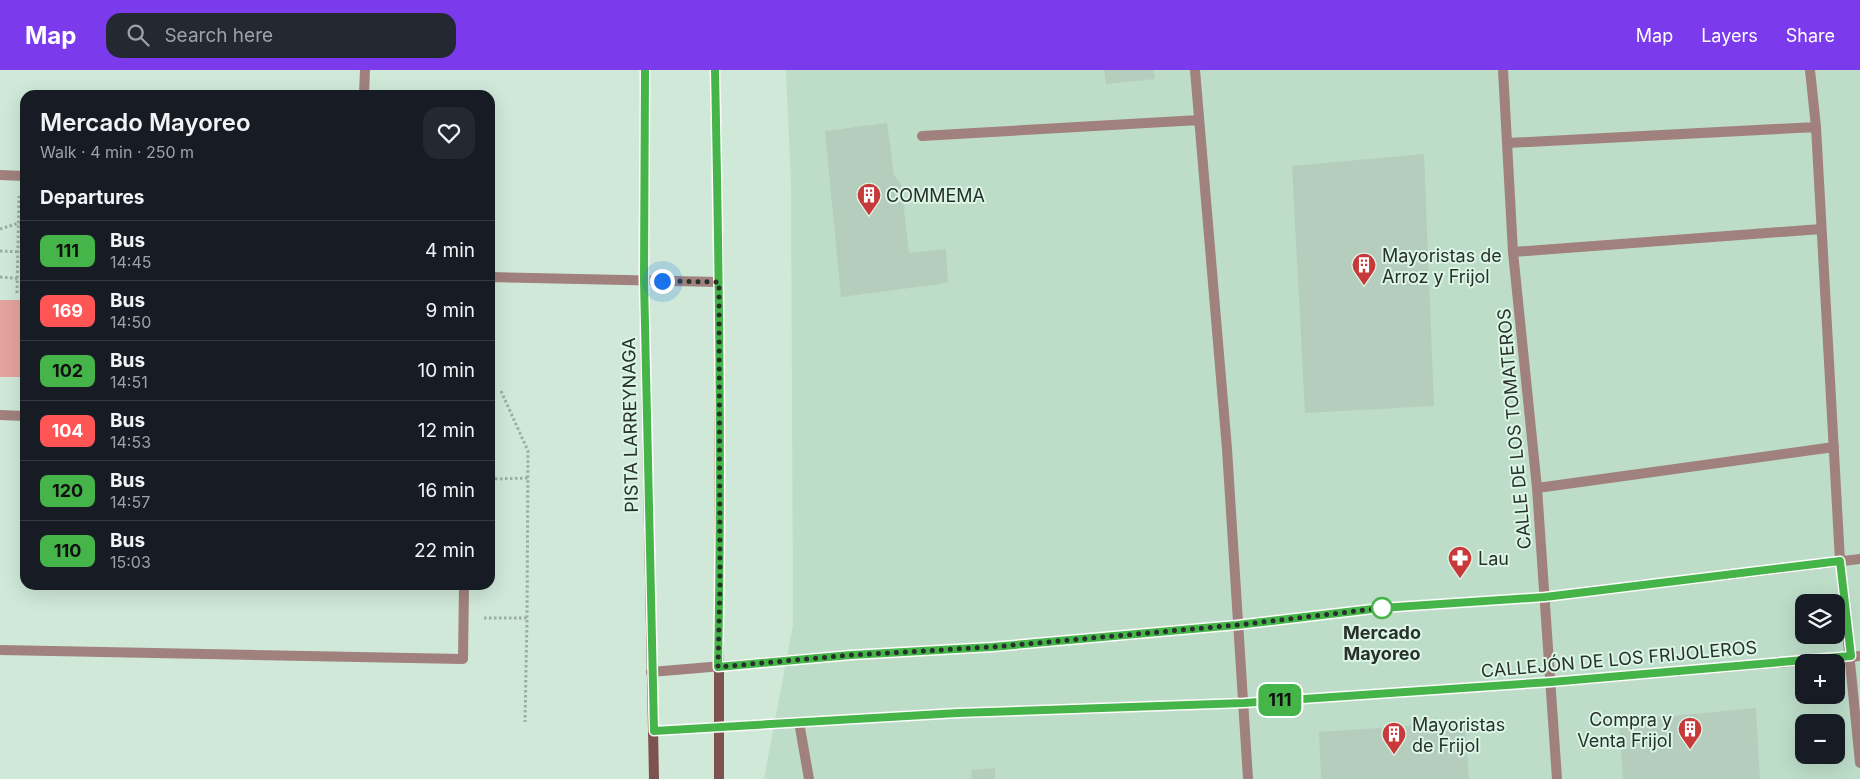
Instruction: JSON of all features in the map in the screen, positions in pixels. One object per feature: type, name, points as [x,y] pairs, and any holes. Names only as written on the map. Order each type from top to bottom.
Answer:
[{"type":"main road","name":"PISTA LARREYNAGA","points":[[645,70],[644,280],[654,779]]},
{"type":"main road","points":[[715,70],[719,282],[719,779]]},
{"type":"lane","points":[[364,70],[364,90]]},
{"type":"lane","points":[[1196,70],[1227,450],[1248,779]]},
{"type":"lane","name":"CALLE DE LOS TOMATEROS","points":[[1503,70],[1513,252],[1537,488],[1557,779]]},
{"type":"lane","points":[[1810,70],[1816,127],[1840,561],[1855,656],[1860,763]]},
{"type":"lane","points":[[922,136],[1199,120]]},
{"type":"lane","points":[[1508,143],[1816,127]]},
{"type":"lane","points":[[0,175],[20,176]]},
{"type":"lane","points":[[1513,252],[1821,229]]},
{"type":"lane","points":[[495,277],[719,282]]},
{"type":"lane","points":[[0,415],[20,416]]},
{"type":"lane","points":[[1537,488],[1834,447]]},
{"type":"lane","points":[[651,672],[851,655],[992,647],[1237,625],[1381,608],[1545,597],[1860,559]]},
{"type":"lane","points":[[0,650],[463,659],[464,590]]},
{"type":"lane","name":"CALLEJÓN DE LOS FRIJOLEROS","points":[[654,731],[958,713],[1244,703],[1551,682],[1855,656]]},
{"type":"lane","points":[[799,722],[808,779]]},
{"type":"path","points":[[17,293],[20,207]]},
{"type":"path","points":[[0,229],[19,223]]},
{"type":"path","points":[[0,251],[18,252]]},
{"type":"path","points":[[0,277],[18,280]]},
{"type":"path","points":[[501,391],[528,451],[525,722]]},
{"type":"path","points":[[495,479],[528,478]]},
{"type":"path","points":[[464,618],[527,618]]},
{"type":"shaded area","name":"Mercado Mayoreo","points":[[786,70],[1860,70],[1860,779],[764,779],[793,625],[791,182]]},
{"type":"shaded area","points":[[0,300],[20,300],[20,377],[0,377]]},
{"type":"building","points":[[1104,70],[1154,70],[1155,79],[1106,84]]},
{"type":"building","name":"COMMEMA","points":[[887,123],[894,175],[901,184],[909,253],[946,249],[948,283],[841,297],[825,131]]},
{"type":"building","name":"Mayoristas de Arroz y Frijol","points":[[1424,154],[1434,406],[1305,413],[1292,166]]},
{"type":"building","name":"Compra y Venta Frijol","points":[[1756,708],[1760,779],[1623,779],[1619,721]]},
{"type":"building","name":"Mayoristas de Frijol","points":[[1465,722],[1469,779],[1321,779],[1319,732]]},
{"type":"building","points":[[995,768],[995,779],[972,779],[971,770]]},
{"type":"bus line","name":"111","points":[[645,70],[644,280],[651,672],[654,731],[958,713],[1244,703],[1551,682],[1851,656],[1840,561],[1545,597],[1381,608],[1237,625],[992,647],[851,655],[718,667],[720,584],[719,282],[715,70]]},
{"type":"place","name":"COMMEMA","points":[[869,216]]},
{"type":"place","name":"Mayoristas de Arroz y Frijol","points":[[1364,286]]},
{"type":"place","name":"Lau","points":[[1460,579]]},
{"type":"place","name":"Mercado Mayoreo","points":[[1382,608]]},
{"type":"place","name":"Compra y Venta Frijol","points":[[1690,750]]},
{"type":"place","name":"Mayoristas de Frijol","points":[[1394,755]]},
{"type":"route","points":[[662,281],[719,282],[720,584],[718,667],[851,655],[992,647],[1237,625],[1382,608]]}]
